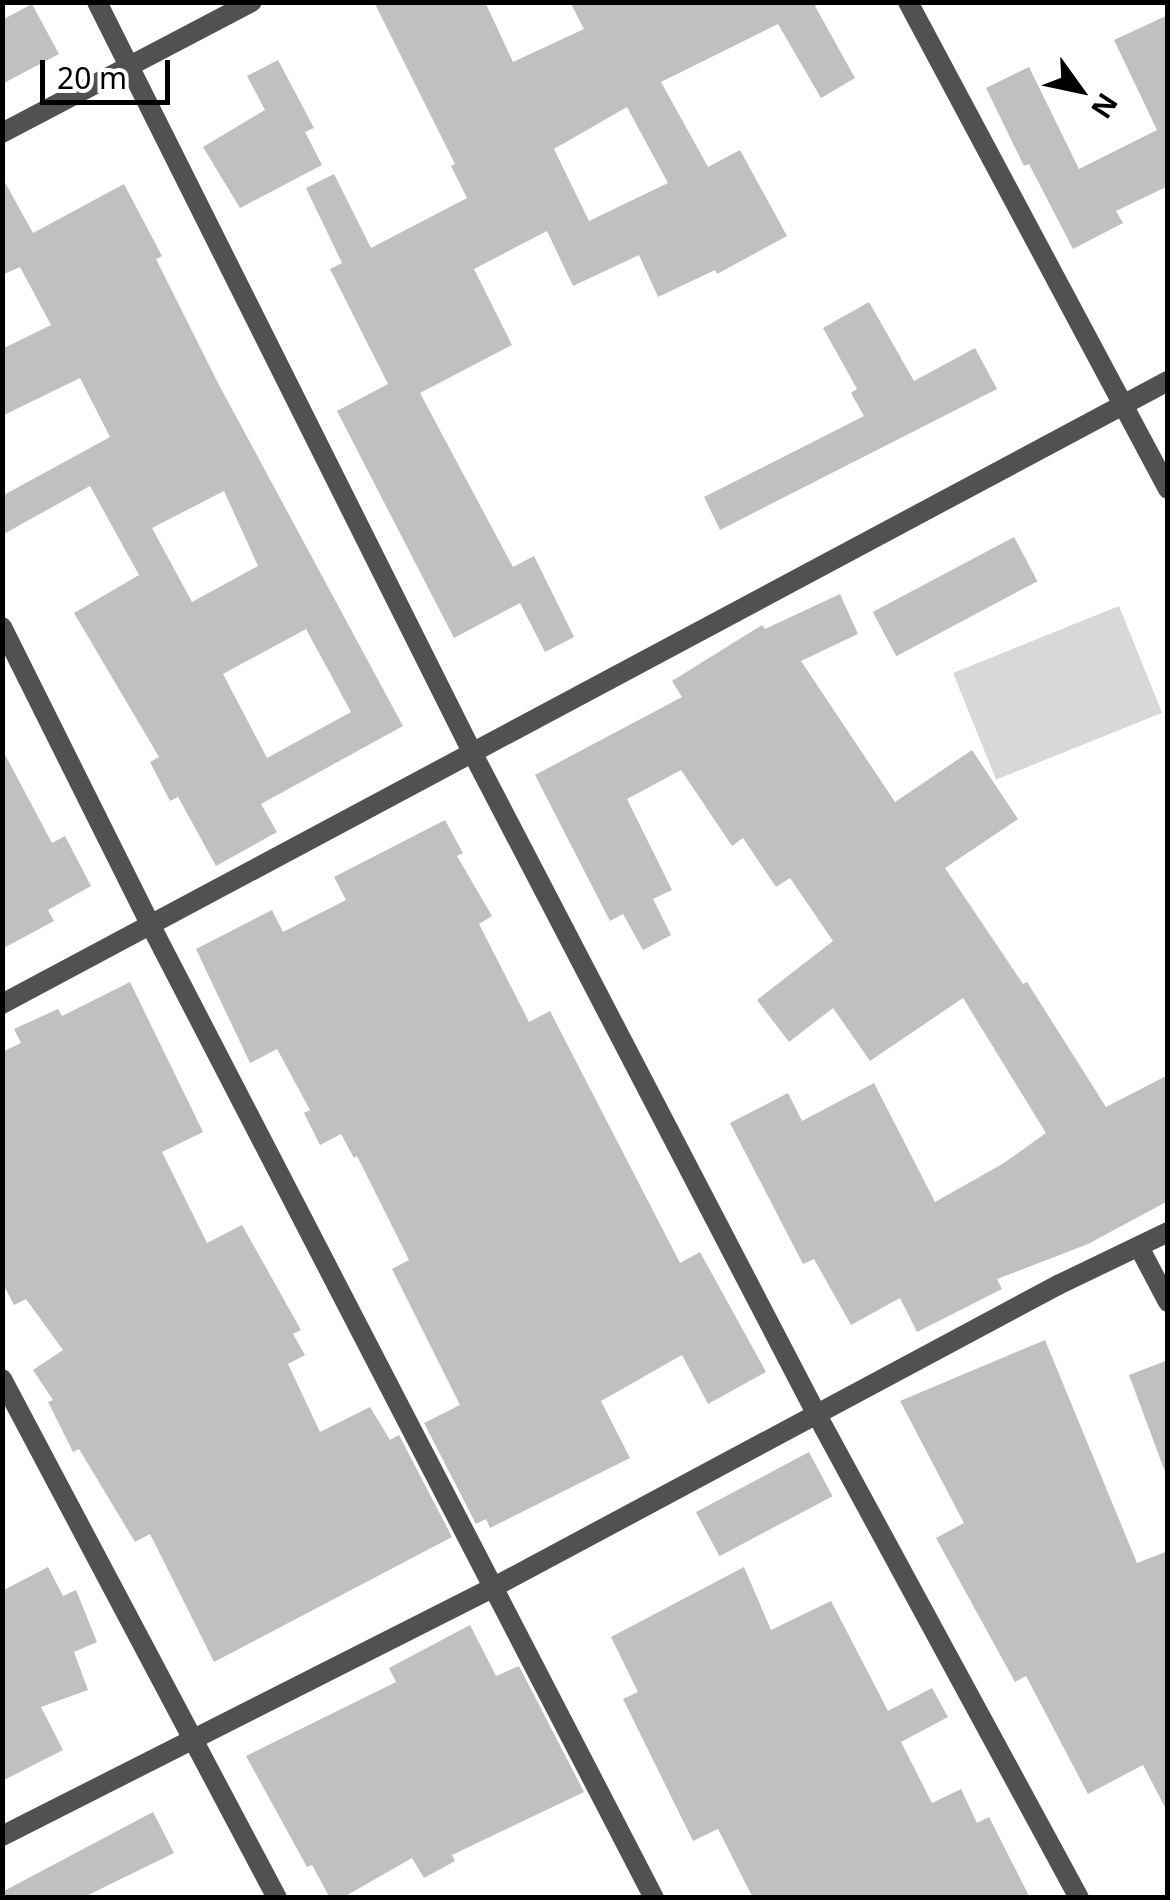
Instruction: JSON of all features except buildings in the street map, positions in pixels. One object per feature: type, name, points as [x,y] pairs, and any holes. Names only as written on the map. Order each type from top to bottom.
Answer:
[{"type":"street","points":[[96,2],[472,752],[817,1415],[1079,1898]]},
{"type":"street","points":[[2,133],[252,2]]},
{"type":"street","points":[[908,2],[1168,489]]},
{"type":"street","points":[[2,1004],[1168,381]]},
{"type":"street","points":[[2,627],[151,926],[654,1898]]},
{"type":"street","points":[[2,1836],[494,1587],[1058,1285],[1168,1232]]},
{"type":"street","points":[[1139,1248],[1168,1302]]},
{"type":"street","points":[[2,1379],[198,1740],[277,1898]]},
{"type":"shaded area","points":[[1119,606],[1162,713],[996,780],[953,673]]}]
